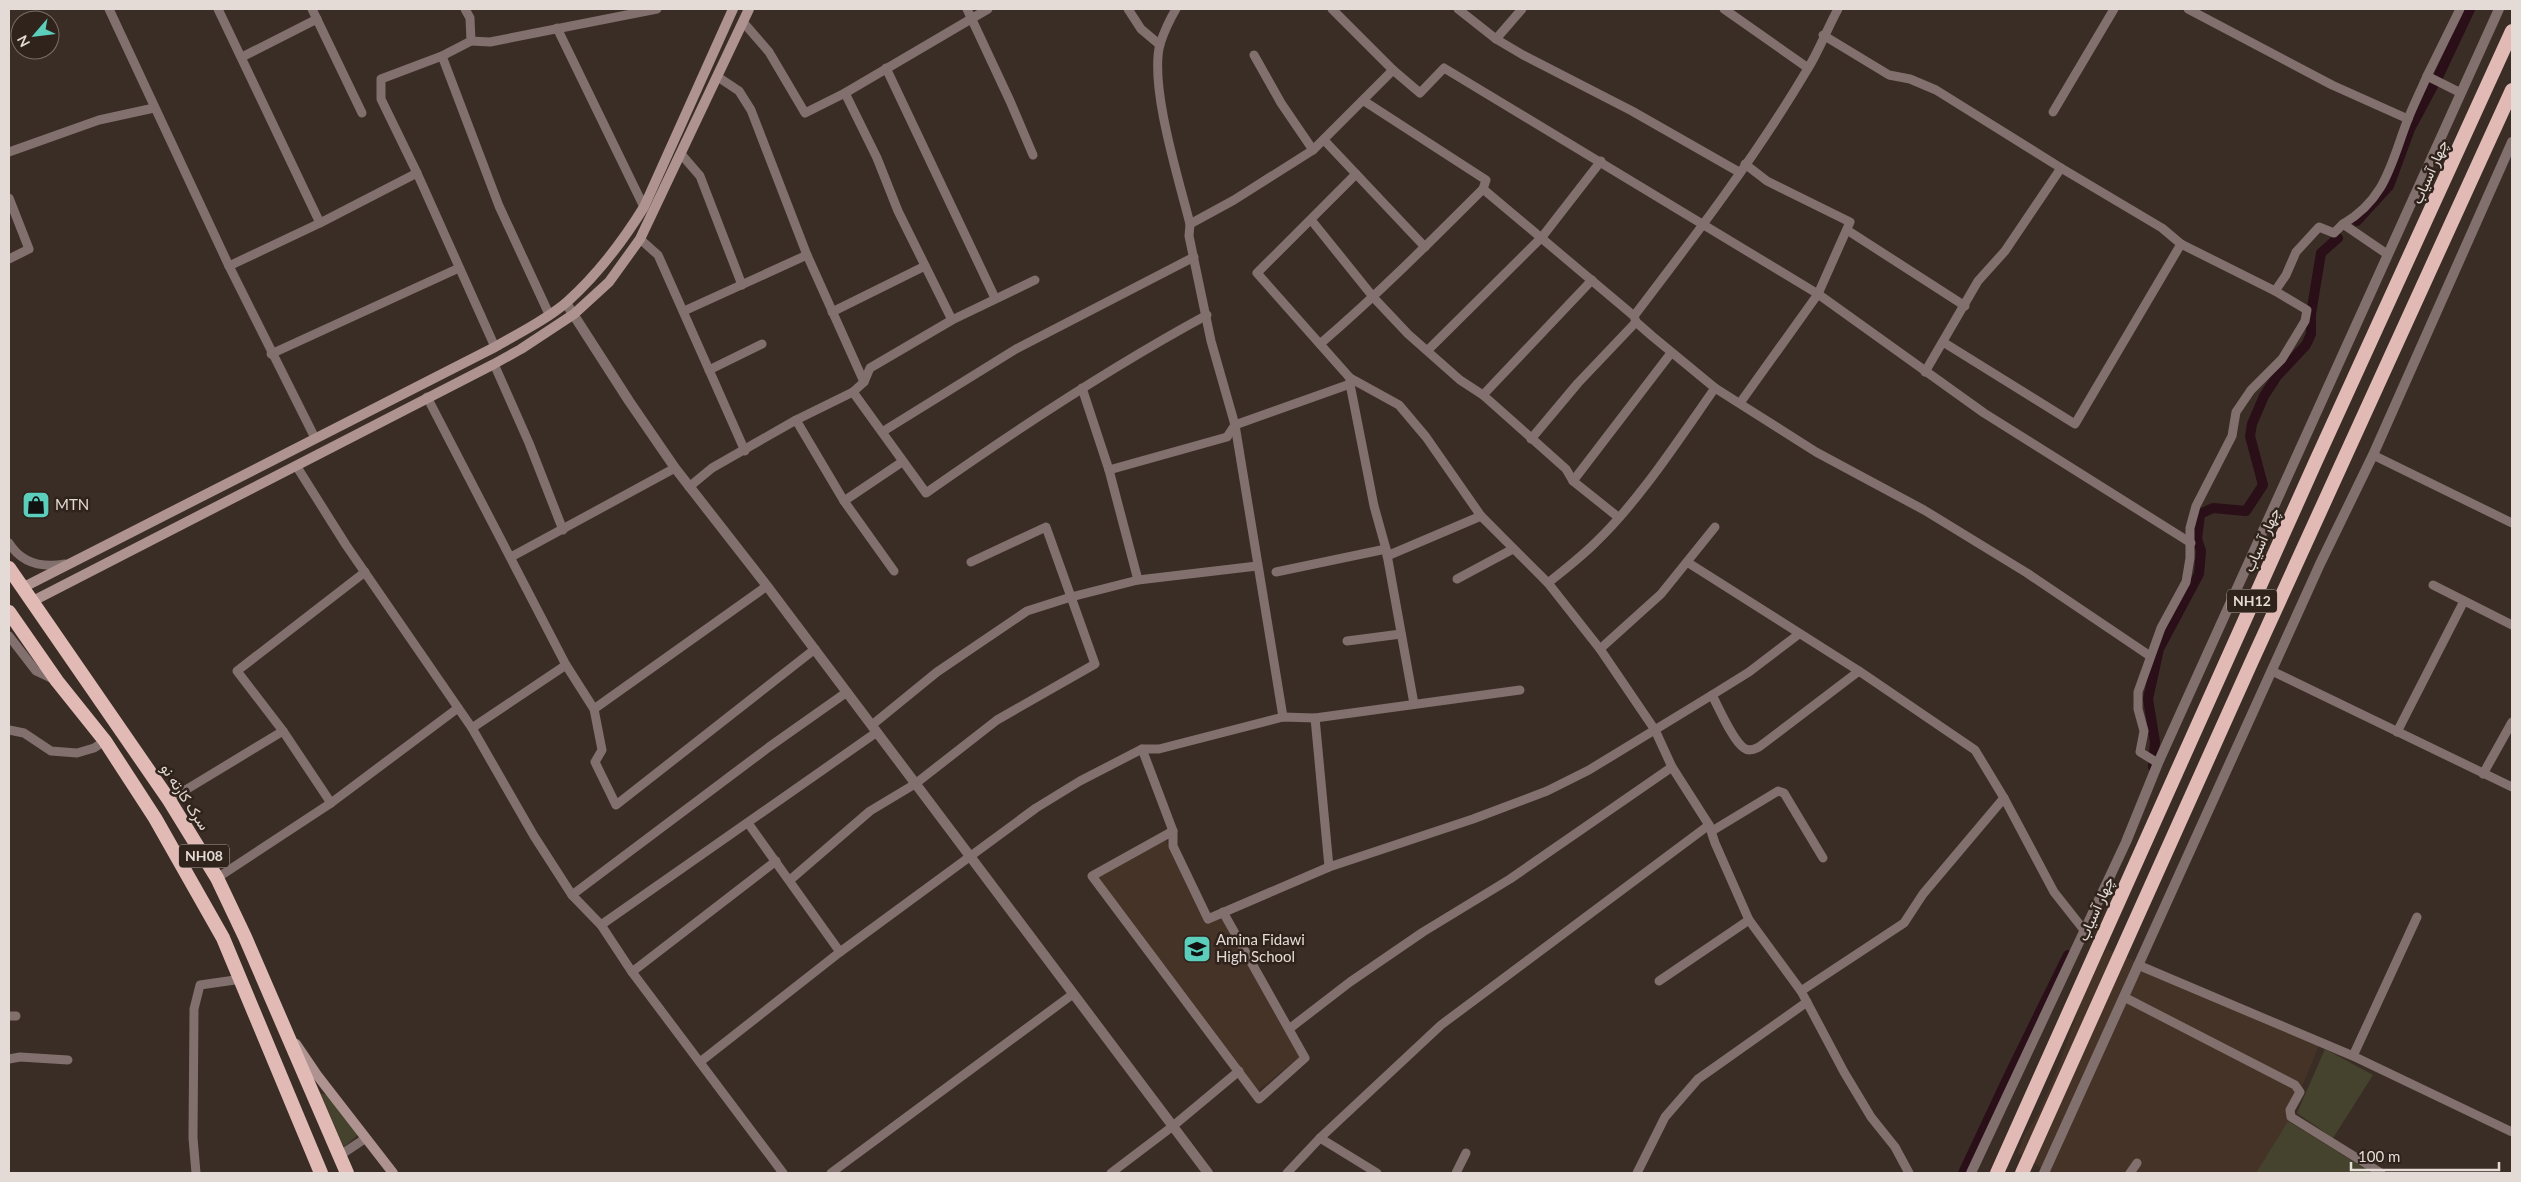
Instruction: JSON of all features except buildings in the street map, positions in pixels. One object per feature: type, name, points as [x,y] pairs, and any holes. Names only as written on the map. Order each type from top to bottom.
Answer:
[{"type":"highway","name":"چهار آسیاب","points":[[1997,1173],[2229,652],[2512,32]]},
{"type":"highway","name":"NH12","points":[[2022,1173],[2250,663],[2512,90]]},
{"type":"highway","name":"سرک کارته نو","points":[[9,568],[30,602],[169,800],[217,878],[347,1173]]},
{"type":"highway","name":"NH08","points":[[9,612],[57,680],[105,740],[155,818],[223,938],[242,979],[322,1173]]},
{"type":"highway","points":[[2229,652],[2250,663]]},
{"type":"highway","points":[[292,1102],[309,1089]]},
{"type":"main road","points":[[22,588],[496,347],[566,303],[594,275],[644,207],[733,9]]},
{"type":"main road","points":[[30,602],[494,364],[574,314],[609,282],[640,239],[749,9]]},
{"type":"main road","points":[[70,563],[77,577]]},
{"type":"main road","points":[[281,1021],[317,1075],[393,1173]]},
{"type":"street","points":[[109,9],[271,354],[315,438]]},
{"type":"street","points":[[218,9],[320,223]]},
{"type":"street","points":[[312,9],[362,113]]},
{"type":"street","points":[[465,9],[470,18],[471,41]]},
{"type":"street","points":[[496,347],[417,173],[381,99],[381,79],[442,56],[471,41],[490,42],[657,9]]},
{"type":"street","points":[[967,9],[1033,155]]},
{"type":"street","points":[[743,22],[769,52],[805,113],[845,92],[988,9]]},
{"type":"street","points":[[1128,9],[1141,29],[1160,45]]},
{"type":"street","points":[[1176,9],[1160,45],[1159,78],[1164,120],[1190,224],[1189,236],[1211,341],[1235,425],[1283,717]]},
{"type":"street","points":[[1332,9],[1393,70],[1420,93],[1444,68],[1601,161],[1703,226],[1818,294],[1924,372],[1984,413],[2191,543]]},
{"type":"street","points":[[1458,9],[1496,39],[1742,168],[1850,222],[1818,294],[1740,403]]},
{"type":"street","points":[[1496,39],[1522,9]]},
{"type":"street","points":[[1724,9],[1808,68]]},
{"type":"street","points":[[1531,439],[1635,319],[1703,226],[1808,68],[1823,35],[1838,9]]},
{"type":"street","points":[[2052,112],[2114,9]]},
{"type":"street","points":[[2188,9],[2332,85],[2408,119]]},
{"type":"street","points":[[2275,291],[2286,275],[2296,252],[2318,227],[2334,233],[2343,224],[2361,213],[2385,182],[2408,119],[2434,79],[2460,9]]},
{"type":"street","points":[[1971,1173],[2081,926],[2126,842],[2158,763],[2499,9]]},
{"type":"street","points":[[242,57],[317,19]]},
{"type":"street","points":[[558,28],[644,207]]},
{"type":"street","points":[[1823,35],[1888,75],[1910,79],[1936,90],[2162,228],[2181,244],[2275,291],[2307,310],[2305,321],[2282,359],[2251,390],[2236,412],[2232,436],[2196,506],[2190,528],[2191,543],[2186,582],[2161,628],[2138,692],[2138,709],[2144,731],[2140,752],[2158,763]]},
{"type":"street","points":[[442,56],[499,206],[549,314]]},
{"type":"street","points":[[1254,56],[1281,103],[1313,150]]},
{"type":"street","points":[[886,68],[995,298]]},
{"type":"street","points":[[1190,224],[1234,200],[1313,150],[1393,70]]},
{"type":"street","points":[[718,77],[739,91],[751,110],[807,255],[864,382]]},
{"type":"street","points":[[2434,79],[2461,93]]},
{"type":"street","points":[[845,92],[877,158],[898,211],[952,320]]},
{"type":"street","points":[[1320,344],[1374,298],[1483,189],[1486,180],[1364,101]]},
{"type":"street","points":[[9,152],[99,120],[154,108]]},
{"type":"street","points":[[1324,140],[1425,247]]},
{"type":"street","points":[[2044,1173],[2510,154],[2512,142]]},
{"type":"street","points":[[681,154],[700,176],[742,286]]},
{"type":"street","points":[[1428,350],[1542,237],[1601,161]]},
{"type":"street","points":[[1924,372],[1965,306],[1978,281],[2005,251],[2061,168]]},
{"type":"street","points":[[229,266],[320,223],[417,173]]},
{"type":"street","points":[[1356,174],[1312,221],[1257,273],[1350,381],[1399,405],[1426,438],[1481,516],[1548,583],[1600,649],[1654,730],[1672,766],[1710,828],[1749,920],[1807,1002],[1844,1072],[1871,1117],[1895,1147],[1909,1173]]},
{"type":"street","points":[[1483,189],[1592,280],[1671,353],[1715,388],[1808,448],[1924,510],[2027,573],[2150,656]]},
{"type":"street","points":[[9,198],[29,249],[9,259]]},
{"type":"street","points":[[1312,221],[1374,298],[1408,334],[1460,380],[1483,395],[1566,469],[1573,481],[1618,517]]},
{"type":"street","points":[[2343,224],[2387,254]]},
{"type":"street","points":[[1847,230],[1965,306]]},
{"type":"street","points":[[640,239],[658,255],[745,451]]},
{"type":"street","points":[[1943,342],[2075,424],[2181,244]]},
{"type":"street","points":[[684,311],[807,255]]},
{"type":"street","points":[[882,432],[1016,349],[1194,256]]},
{"type":"street","points":[[832,312],[925,266]]},
{"type":"street","points":[[271,354],[459,268]]},
{"type":"street","points":[[689,487],[712,468],[745,451],[796,420],[853,392],[864,382],[870,368],[952,320],[1035,280]]},
{"type":"street","points":[[1483,395],[1592,280]]},
{"type":"street","points":[[566,303],[629,401],[689,487],[815,649],[1208,1173]]},
{"type":"street","points":[[853,392],[926,493],[1004,438],[1133,355],[1207,315]]},
{"type":"street","points":[[709,370],[762,344]]},
{"type":"street","points":[[1573,481],[1671,353]]},
{"type":"street","points":[[494,364],[529,443],[563,530]]},
{"type":"street","points":[[1109,470],[1227,437],[1235,425],[1350,381]]},
{"type":"street","points":[[1350,381],[1374,506],[1386,552],[1414,704]]},
{"type":"street","points":[[1082,388],[1109,470],[1138,580]]},
{"type":"street","points":[[1548,583],[1595,543],[1618,517],[1660,465],[1715,388]]},
{"type":"street","points":[[427,397],[566,665],[594,709],[602,750],[595,762],[616,805],[815,649]]},
{"type":"street","points":[[796,420],[844,501],[894,571]]},
{"type":"street","points":[[2373,455],[2512,523]]},
{"type":"street","points":[[844,501],[902,462]]},
{"type":"street","points":[[298,466],[365,572],[472,728],[534,836],[572,895],[601,925],[632,972],[783,1173]]},
{"type":"street","points":[[511,557],[675,468]]},
{"type":"street","points":[[1276,572],[1386,552],[1481,516]]},
{"type":"street","points":[[1600,649],[1661,594],[1715,526]]},
{"type":"street","points":[[790,880],[870,811],[915,784],[997,720],[1095,664],[1046,527],[971,562]]},
{"type":"street","points":[[9,543],[14,550],[29,562],[49,567],[70,563]]},
{"type":"street","points":[[1457,579],[1513,549]]},
{"type":"street","points":[[1687,562],[1859,671],[1974,750],[2004,798],[2054,892],[2081,926]]},
{"type":"street","points":[[601,925],[748,823],[874,729],[937,672],[989,635],[1028,611],[1071,596],[1138,580],[1257,566]]},
{"type":"street","points":[[331,803],[282,731],[237,670],[365,572]]},
{"type":"street","points":[[2433,585],[2512,625]]},
{"type":"street","points":[[594,709],[767,586]]},
{"type":"street","points":[[2397,732],[2464,601]]},
{"type":"street","points":[[1347,641],[1400,634]]},
{"type":"street","points":[[1142,749],[1173,831],[1173,846],[1208,920],[1329,867],[1473,819],[1547,791],[1589,770],[1749,672],[1799,634]]},
{"type":"street","points":[[9,636],[36,671],[57,680]]},
{"type":"street","points":[[472,728],[566,665]]},
{"type":"street","points":[[1712,695],[1738,742],[1744,749],[1752,750],[1759,747],[1859,671]]},
{"type":"street","points":[[2272,671],[2512,787]]},
{"type":"street","points":[[700,1062],[840,952],[1036,808],[1080,781],[1142,749],[1159,750],[1283,717],[1315,718],[1520,690]]},
{"type":"street","points":[[572,895],[769,747],[847,692]]},
{"type":"street","points":[[217,878],[331,803],[458,708]]},
{"type":"street","points":[[1315,718],[1329,867]]},
{"type":"street","points":[[2483,774],[2512,722]]},
{"type":"street","points":[[9,730],[24,733],[51,751],[77,753],[94,748],[105,740]]},
{"type":"street","points":[[169,800],[282,731]]},
{"type":"street","points":[[1289,1029],[1358,976],[1423,932],[1518,874],[1672,766]]},
{"type":"street","points":[[1286,1173],[1320,1138],[1441,1025],[1710,828],[1778,791],[1784,793],[1823,858]]},
{"type":"street","points":[[1800,991],[1904,923],[1923,894],[2004,798]]},
{"type":"street","points":[[748,823],[840,952]]},
{"type":"street","points":[[1173,831],[1092,876],[1259,1098],[1305,1058],[1223,912]]},
{"type":"street","points":[[632,972],[776,862]]},
{"type":"street","points":[[2353,1056],[2417,917]]},
{"type":"street","points":[[1659,981],[1749,920]]},
{"type":"street","points":[[2138,965],[2353,1056],[2512,1132]]},
{"type":"street","points":[[196,1173],[193,1138],[194,1009],[200,985],[242,979]]},
{"type":"street","points":[[832,1173],[1073,994]]},
{"type":"street","points":[[2124,997],[2295,1085],[2300,1092],[2290,1110],[2291,1117],[2381,1173]]},
{"type":"street","points":[[1637,1173],[1665,1117],[1698,1079],[1807,1002]]},
{"type":"street","points":[[9,1059],[20,1057],[68,1060]]},
{"type":"street","points":[[1111,1173],[1173,1126],[1239,1071]]},
{"type":"street","points":[[340,1156],[366,1138]]},
{"type":"street","points":[[1320,1138],[1377,1173]]},
{"type":"street","points":[[1456,1173],[1466,1153]]},
{"type":"street","points":[[2130,1173],[2137,1163]]},
{"type":"shaded area","name":"Amina Fidawi High School","points":[[1165,839],[1207,923],[1224,915],[1300,1057],[1258,1090],[1095,876]]},
{"type":"shaded area","points":[[2107,949],[2320,1043],[2288,1121],[2256,1173],[2049,1173],[2018,1153],[2024,1136],[2038,1115],[2059,1065],[2089,980]]},
{"type":"shaded area","points":[[2325,1049],[2373,1075],[2333,1138],[2297,1113]]},
{"type":"shaded area","points":[[320,1093],[330,1096],[359,1134],[344,1147]]},
{"type":"shaded area","points":[[2288,1121],[2372,1173],[2256,1173]]},
{"type":"waterway","points":[[2357,221],[2389,186],[2410,129],[2438,77],[2470,9]]},
{"type":"waterway","points":[[2153,767],[2155,742],[2148,699],[2159,649],[2199,574],[2201,551],[2197,539],[2200,514],[2213,508],[2246,511],[2263,485],[2250,436],[2252,424],[2264,396],[2277,376],[2306,345],[2311,334],[2311,314],[2321,253],[2338,238]]},
{"type":"waterway","points":[[1963,1173],[2068,955]]},
{"type":"place","name":"MTN","points":[[36,505]]},
{"type":"place","name":"Amina Fidawi High School","points":[[1197,949]]}]
